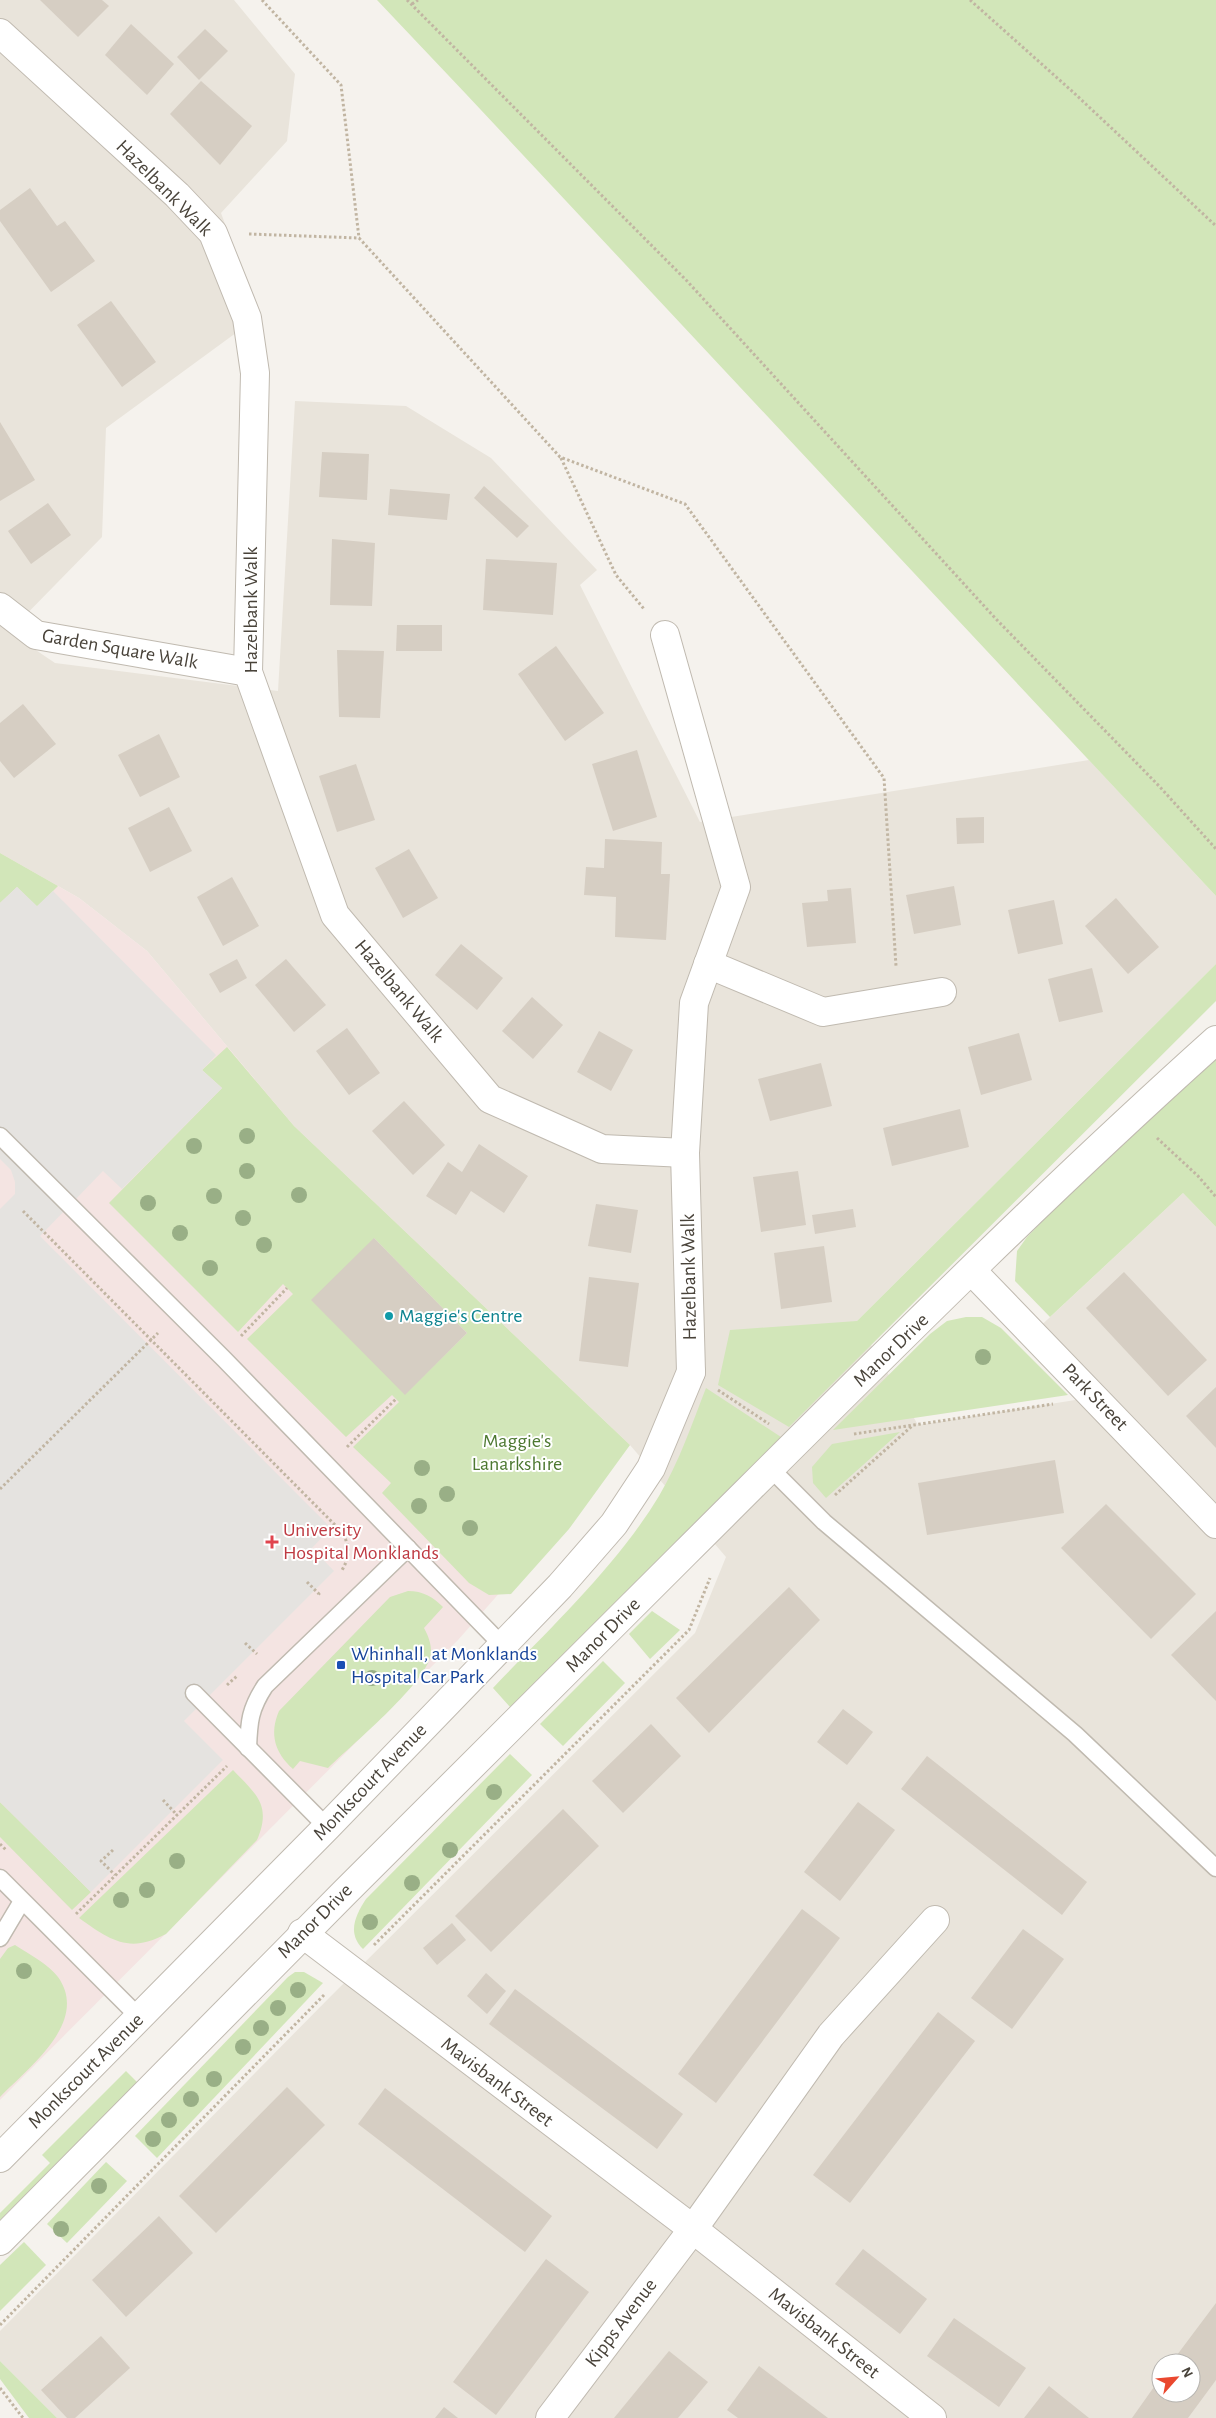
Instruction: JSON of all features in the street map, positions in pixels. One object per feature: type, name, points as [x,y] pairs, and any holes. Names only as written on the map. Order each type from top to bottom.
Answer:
[{"type":"street","name":"Hazelbank Walk","points":[[0,33],[177,195],[213,233],[247,318],[255,373],[248,672],[335,916],[490,1098],[602,1149],[685,1153]]},
{"type":"street","name":"Garden Square Walk","points":[[0,607],[36,635],[248,672]]},
{"type":"street","name":"Hazelbank Walk","points":[[665,635],[736,887],[694,1003],[685,1153],[691,1372]]},
{"type":"street","points":[[708,964],[823,1012],[942,992]]},
{"type":"street","name":"Manor Drive","points":[[0,2241],[302,1933],[770,1468],[1133,1115],[1216,1040]]},
{"type":"street","name":"Park Street","points":[[972,1271],[1216,1524]]},
{"type":"street","name":"Monkscourt Avenue","points":[[0,2158],[327,1827],[560,1586],[614,1524],[651,1468],[691,1372]]},
{"type":"street","points":[[693,2229],[831,2035],[935,1920]]},
{"type":"street","name":"Mavisbank Street","points":[[302,1933],[348,1970],[693,2229],[932,2418]]},
{"type":"street","name":"Kipps Avenue","points":[[550,2418],[693,2229]]},
{"type":"lane","points":[[0,1136],[178,1314],[502,1645]]},
{"type":"lane","points":[[770,1468],[815,1514],[1075,1734],[1216,1868]]},
{"type":"lane","points":[[248,1748],[249,1719],[254,1703],[264,1686],[408,1548]]},
{"type":"lane","points":[[194,1693],[327,1827]]},
{"type":"lane","points":[[0,1878],[139,2017]]},
{"type":"lane","points":[[0,1938],[22,1901]]},
{"type":"path","points":[[262,0],[341,85],[359,238],[560,457],[616,575],[665,635]]},
{"type":"path","points":[[408,0],[687,281],[996,620],[1160,787],[1216,849]]},
{"type":"path","points":[[412,4],[418,0]]},
{"type":"path","points":[[970,0],[1073,92],[1216,226]]},
{"type":"path","points":[[213,233],[359,238]]},
{"type":"path","points":[[560,457],[685,504],[884,778],[898,999]]},
{"type":"path","points":[[1133,1115],[1198,1176],[1216,1198]]},
{"type":"path","points":[[23,1211],[342,1532],[347,1540],[349,1556],[340,1574]]},
{"type":"path","points":[[238,1339],[287,1288]]},
{"type":"path","points":[[0,1488],[178,1314]]},
{"type":"path","points":[[691,1372],[797,1442],[1095,1397]]},
{"type":"path","points":[[346,1448],[396,1399]]},
{"type":"path","points":[[815,1514],[912,1425]]},
{"type":"path","points":[[0,2325],[348,1970],[689,1630],[711,1576]]},
{"type":"path","points":[[306,1582],[319,1594]]},
{"type":"path","points":[[312,1601],[326,1587]]},
{"type":"path","points":[[245,1643],[258,1655]]},
{"type":"path","points":[[252,1661],[265,1648]]},
{"type":"path","points":[[206,1706],[239,1674]]},
{"type":"path","points":[[73,1917],[232,1761]]},
{"type":"path","points":[[163,1800],[177,1815]]},
{"type":"path","points":[[0,1844],[7,1850]]},
{"type":"path","points":[[113,1850],[101,1861],[116,1875]]},
{"type":"path","points":[[0,2388],[23,2418]]},
{"type":"shaded area","points":[[0,0],[234,0],[295,74],[287,141],[221,213],[259,316],[106,428],[102,537],[9,632],[55,663],[278,691],[295,401],[406,406],[491,458],[597,570],[580,585],[700,822],[1089,760],[1216,896],[1216,964],[857,1321],[918,1425],[1094,1397],[1033,1333],[1183,1193],[1216,1227],[1216,2418],[57,2418],[0,2361],[0,2331],[331,1996],[695,1633],[726,1557],[630,1445],[294,1126],[147,951],[79,898],[0,853]]},
{"type":"shaded area","name":"University Hospital Monklands","points":[[0,853],[79,898],[147,951],[294,1126],[630,1445],[458,1640],[0,2100]]},
{"type":"shaded area","points":[[17,887],[37,906],[53,891],[216,1055],[202,1070],[222,1088],[122,1189],[103,1171],[40,1236],[331,1528],[312,1548],[334,1571],[184,1721],[223,1760],[91,1892],[0,1802],[0,1209],[15,1194],[15,1182],[11,1170],[0,1159],[0,903]]},
{"type":"green space","points":[[377,0],[1216,0],[1216,896],[466,94]]},
{"type":"green space","points":[[0,853],[58,886],[37,907],[17,887],[0,903]]},
{"type":"green space","points":[[1216,964],[1216,1001],[789,1427],[718,1385],[730,1330],[857,1321]]},
{"type":"green space","points":[[1216,1042],[1216,1227],[1183,1193],[1050,1317],[1015,1281],[1017,1251],[1027,1237]]},
{"type":"green space","name":"Maggie's Lanarkshire","points":[[227,1047],[294,1126],[630,1445],[569,1529],[511,1594],[489,1595],[469,1583],[382,1493],[391,1483],[353,1447],[399,1402],[392,1395],[346,1437],[247,1339],[293,1294],[283,1284],[238,1332],[109,1203],[222,1088],[202,1070]],"holes":[[[374,1238],[467,1333],[405,1394]]]},
{"type":"green space","points":[[966,1317],[982,1317],[1001,1328],[1068,1395],[833,1430],[930,1334],[947,1321]]},
{"type":"green space","points":[[706,1388],[781,1437],[510,1707],[493,1688],[603,1572],[642,1522],[673,1470]]},
{"type":"green space","points":[[900,1432],[826,1498],[813,1483],[812,1467],[832,1444]]},
{"type":"green space","points":[[408,1591],[427,1595],[443,1607],[424,1628],[431,1650],[430,1658],[424,1670],[400,1699],[328,1768],[300,1761],[293,1769],[278,1750],[274,1735],[279,1711],[390,1597]]},
{"type":"green space","points":[[652,1611],[680,1630],[650,1659],[629,1634]]},
{"type":"green space","points":[[603,1661],[625,1683],[563,1746],[540,1724]]},
{"type":"green space","points":[[510,1754],[532,1775],[363,1949],[355,1937],[354,1924],[366,1899]]},
{"type":"green space","points":[[233,1770],[255,1793],[262,1809],[263,1818],[257,1840],[166,1934],[153,1940],[130,1944],[120,1942],[100,1933],[79,1918]]},
{"type":"green space","points":[[0,1802],[91,1892],[72,1910],[0,1837]]},
{"type":"green space","points":[[15,1945],[44,1964],[58,1977],[66,1994],[66,2011],[61,2027],[51,2043],[39,2058],[0,2097],[0,1959],[8,1948]]},
{"type":"green space","points":[[295,1972],[304,1972],[323,1983],[157,2158],[135,2136],[288,1977]]},
{"type":"green space","points":[[126,2071],[138,2083],[0,2220],[0,2213],[50,2163],[42,2155]]},
{"type":"green space","points":[[106,2162],[127,2181],[67,2243],[47,2224]]},
{"type":"green space","points":[[24,2242],[46,2265],[0,2311],[0,2265]]},
{"type":"green space","points":[[0,2361],[57,2418],[29,2418],[0,2379]]},
{"type":"building","points":[[40,0],[102,0],[109,6],[78,37]]},
{"type":"building","points":[[131,24],[174,64],[147,95],[105,55]]},
{"type":"building","points":[[205,29],[228,51],[199,80],[177,57]]},
{"type":"building","points":[[201,81],[252,126],[220,165],[170,114]]},
{"type":"building","points":[[30,188],[57,226],[65,221],[95,261],[51,292],[0,221],[0,210]]},
{"type":"building","points":[[111,301],[156,362],[122,387],[77,325]]},
{"type":"building","points":[[0,422],[35,480],[0,501]]},
{"type":"building","points":[[322,452],[369,454],[367,500],[319,497]]},
{"type":"building","points":[[484,486],[529,526],[517,538],[474,498]]},
{"type":"building","points":[[390,489],[450,494],[447,520],[388,515]]},
{"type":"building","points":[[48,503],[71,535],[31,564],[8,531]]},
{"type":"building","points":[[332,539],[375,543],[372,606],[330,605]]},
{"type":"building","points":[[486,559],[557,563],[553,615],[483,610]]},
{"type":"building","points":[[397,625],[442,625],[442,651],[396,651]]},
{"type":"building","points":[[556,646],[604,713],[565,741],[518,674]]},
{"type":"building","points":[[337,650],[384,651],[380,718],[339,717]]},
{"type":"building","points":[[23,704],[56,744],[14,778],[0,761],[0,723]]},
{"type":"building","points":[[159,734],[180,777],[140,797],[118,755]]},
{"type":"building","points":[[637,750],[657,817],[613,831],[592,764]]},
{"type":"building","points":[[356,764],[375,820],[337,832],[319,776]]},
{"type":"building","points":[[169,807],[192,851],[150,872],[128,828]]},
{"type":"building","points":[[984,817],[984,843],[957,844],[956,818]]},
{"type":"building","points":[[605,839],[662,842],[661,874],[670,874],[666,940],[615,937],[616,897],[584,895],[586,867],[604,868]]},
{"type":"building","points":[[409,849],[438,898],[403,918],[375,868]]},
{"type":"building","points":[[232,877],[259,926],[223,946],[197,897]]},
{"type":"building","points":[[954,886],[961,925],[914,934],[906,895]]},
{"type":"building","points":[[851,888],[856,943],[807,947],[802,903],[828,901],[827,890]]},
{"type":"building","points":[[1116,898],[1159,947],[1128,974],[1085,926]]},
{"type":"building","points":[[1054,900],[1063,944],[1018,954],[1008,910]]},
{"type":"building","points":[[461,944],[503,978],[477,1010],[435,975]]},
{"type":"building","points":[[237,959],[247,978],[220,993],[209,974]]},
{"type":"building","points":[[286,959],[326,1005],[294,1032],[255,985]]},
{"type":"building","points":[[1092,968],[1103,1012],[1059,1022],[1048,979]]},
{"type":"building","points":[[532,997],[563,1025],[533,1059],[502,1031]]},
{"type":"building","points":[[347,1028],[380,1073],[349,1095],[316,1051]]},
{"type":"building","points":[[599,1031],[633,1050],[611,1091],[577,1072]]},
{"type":"building","points":[[1019,1033],[1032,1080],[981,1095],[968,1047]]},
{"type":"building","points":[[821,1063],[832,1106],[770,1121],[758,1079]]},
{"type":"building","points":[[404,1101],[445,1145],[413,1175],[372,1131]]},
{"type":"building","points":[[960,1109],[969,1147],[892,1166],[883,1128]]},
{"type":"building","points":[[479,1144],[528,1176],[504,1213],[471,1191],[456,1215],[426,1196],[448,1162],[462,1172]]},
{"type":"building","points":[[798,1171],[806,1225],[761,1232],[753,1177]]},
{"type":"building","points":[[596,1204],[638,1210],[631,1253],[588,1246]]},
{"type":"building","points":[[853,1209],[856,1227],[815,1234],[812,1215]]},
{"type":"building","name":"Maggie's Centre","points":[[374,1238],[467,1333],[405,1395],[311,1300]]},
{"type":"building","points":[[824,1246],[832,1302],[781,1309],[774,1253]]},
{"type":"building","points":[[1124,1272],[1207,1360],[1168,1396],[1086,1308]]},
{"type":"building","points":[[589,1277],[639,1283],[628,1367],[579,1361]]},
{"type":"building","points":[[1216,1387],[1216,1448],[1186,1416]]},
{"type":"building","points":[[1055,1460],[1064,1513],[927,1535],[918,1483]]},
{"type":"building","points":[[1106,1504],[1196,1594],[1151,1639],[1061,1548]]},
{"type":"building","points":[[789,1587],[820,1620],[709,1733],[676,1698]]},
{"type":"building","points":[[1216,1611],[1216,1701],[1171,1655]]},
{"type":"building","points":[[843,1709],[873,1732],[847,1765],[817,1742]]},
{"type":"building","points":[[651,1724],[681,1756],[623,1813],[592,1781]]},
{"type":"building","points":[[927,1756],[1087,1882],[1062,1915],[901,1789]]},
{"type":"building","points":[[858,1802],[895,1830],[840,1901],[804,1872]]},
{"type":"building","points":[[563,1809],[599,1846],[491,1952],[455,1916]]},
{"type":"building","points":[[802,1909],[840,1938],[716,2103],[678,2074]]},
{"type":"building","points":[[452,1923],[466,1940],[437,1965],[423,1948]]},
{"type":"building","points":[[1023,1929],[1064,1959],[1012,2029],[971,1998]]},
{"type":"building","points":[[486,1973],[506,1991],[487,2014],[467,1996]]},
{"type":"building","points":[[515,1989],[683,2114],[657,2149],[489,2024]]},
{"type":"building","points":[[938,2012],[975,2041],[850,2203],[813,2175]]},
{"type":"building","points":[[287,2087],[325,2125],[216,2233],[179,2196]]},
{"type":"building","points":[[385,2088],[552,2216],[525,2252],[358,2124]]},
{"type":"building","points":[[159,2216],[193,2253],[126,2317],[92,2280]]},
{"type":"building","points":[[863,2249],[927,2299],[900,2334],[835,2284]]},
{"type":"building","points":[[546,2259],[589,2292],[496,2415],[453,2382]]},
{"type":"building","points":[[1216,2303],[1216,2380],[1201,2400],[1201,2353],[1178,2353]]},
{"type":"building","points":[[954,2318],[1026,2368],[999,2407],[927,2356]]},
{"type":"building","points":[[101,2336],[130,2368],[75,2418],[67,2418],[41,2390]]},
{"type":"building","points":[[669,2351],[708,2382],[678,2418],[614,2418]]},
{"type":"building","points":[[759,2366],[828,2418],[738,2418],[727,2410]]},
{"type":"building","points":[[1049,2386],[1089,2418],[1024,2418]]},
{"type":"building","points":[[1151,2391],[1151,2403],[1199,2403],[1188,2418],[1132,2418]]},
{"type":"building","points":[[444,2407],[458,2418],[435,2418]]},
{"type":"place","name":"Maggie's Centre","points":[[389,1316]]},
{"type":"place","name":"University Hospital Monklands","points":[[272,1542]]},
{"type":"place","name":"Whinhall, at Monklands Hospital Car Park","points":[[341,1665]]}]
